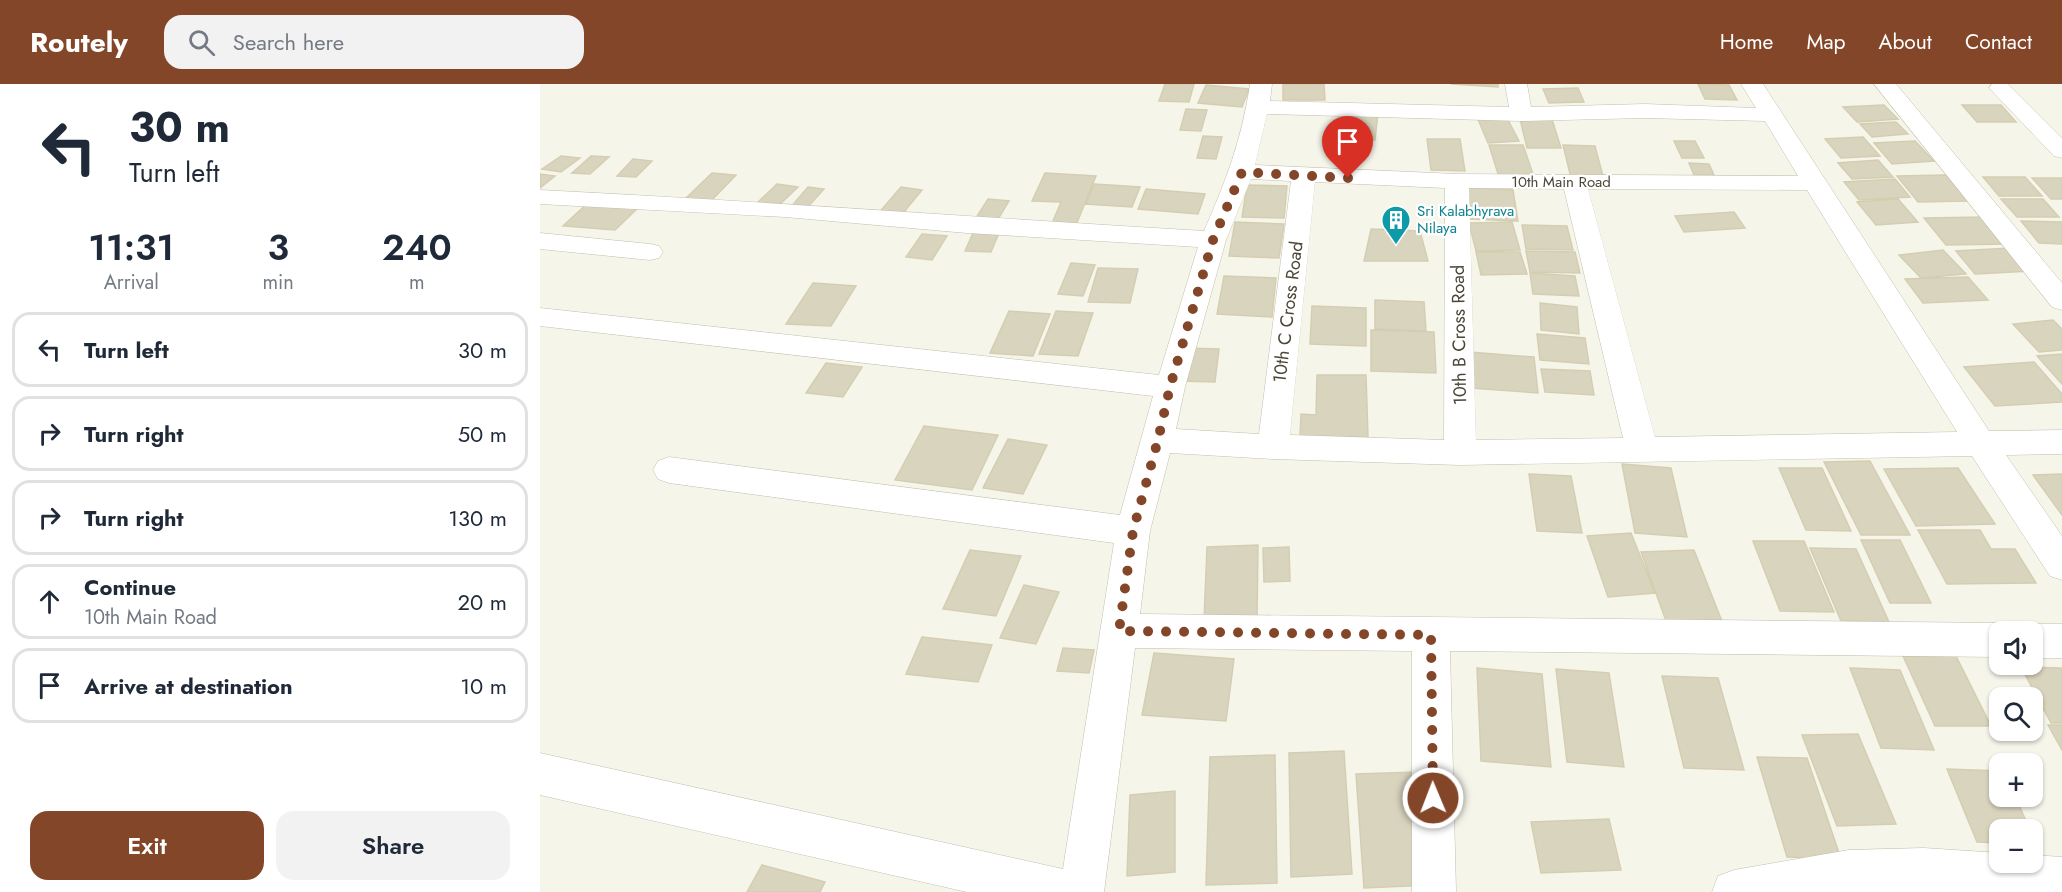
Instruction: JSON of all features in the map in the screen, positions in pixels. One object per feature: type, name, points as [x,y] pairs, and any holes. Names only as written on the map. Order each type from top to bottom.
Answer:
[{"type":"street","points":[[1516,84],[1521,114]]},
{"type":"street","points":[[1752,84],[1981,444],[2062,565]]},
{"type":"street","points":[[1885,84],[2062,301]]},
{"type":"street","points":[[2000,88],[2062,151]]},
{"type":"street","points":[[1082,892],[1133,531],[1170,387],[1213,240],[1242,172],[1259,96],[1381,101],[1521,114],[1642,102],[1773,115]]},
{"type":"street","name":"10th Main Road","points":[[1242,172],[1456,181],[1817,183]]},
{"type":"street","name":"10th C Cross Road","points":[[1273,447],[1304,176]]},
{"type":"street","name":"10th B Cross Road","points":[[1456,181],[1460,453]]},
{"type":"street","points":[[1574,182],[1642,449]]},
{"type":"street","points":[[540,197],[785,210],[967,225],[1213,240]]},
{"type":"street","points":[[540,242],[650,252]]},
{"type":"street","points":[[540,317],[1170,387]]},
{"type":"street","points":[[1158,440],[1273,447],[1460,453],[2062,442]]},
{"type":"street","points":[[669,470],[1133,531]]},
{"type":"street","points":[[1119,631],[1989,640]]},
{"type":"street","points":[[1431,635],[1434,892]]},
{"type":"street","points":[[2043,641],[2062,641]]},
{"type":"street","points":[[540,774],[1066,892]]},
{"type":"street","points":[[1734,892],[1850,872],[1929,881],[2062,879]]},
{"type":"building","points":[[1165,84],[1194,84],[1189,102],[1159,101]]},
{"type":"building","points":[[1283,84],[1324,84],[1325,100],[1283,100]]},
{"type":"building","points":[[1451,84],[1498,84],[1498,87]]},
{"type":"building","points":[[1698,84],[1729,85],[1737,100],[1705,99]]},
{"type":"building","points":[[1206,85],[1249,89],[1242,107],[1198,103]]},
{"type":"building","points":[[1578,88],[1584,102],[1549,103],[1543,89]]},
{"type":"building","points":[[1884,105],[1898,119],[1857,122],[1843,107]]},
{"type":"building","points":[[1962,105],[2001,105],[2016,122],[1977,122]]},
{"type":"building","points":[[1186,109],[1207,110],[1201,131],[1180,130]]},
{"type":"building","points":[[1346,111],[1378,113],[1375,140],[1342,138]]},
{"type":"building","points":[[1519,115],[1551,116],[1561,148],[1527,148]]},
{"type":"building","points":[[1506,116],[1519,141],[1488,143],[1477,117]]},
{"type":"building","points":[[1896,122],[1908,134],[1872,137],[1860,124]]},
{"type":"building","points":[[1203,136],[1222,137],[1216,159],[1197,158]]},
{"type":"building","points":[[1863,137],[1880,156],[1841,158],[1825,139]]},
{"type":"building","points":[[1427,139],[1460,139],[1465,171],[1431,170]]},
{"type":"building","points":[[1674,141],[1695,141],[1704,158],[1682,158]]},
{"type":"building","points":[[1915,141],[1934,161],[1892,164],[1874,143]]},
{"type":"building","points":[[1489,145],[1523,145],[1534,177],[1499,177]]},
{"type":"building","points":[[1563,145],[1595,146],[1604,180],[1571,178]]},
{"type":"building","points":[[561,156],[580,158],[561,172],[542,169]]},
{"type":"building","points":[[591,156],[609,157],[590,174],[572,173]]},
{"type":"building","points":[[633,159],[652,161],[636,177],[617,176]]},
{"type":"building","points":[[1878,160],[1893,177],[1852,179],[1838,163]]},
{"type":"building","points":[[1689,163],[1709,164],[1714,175],[1694,175]]},
{"type":"building","points":[[712,173],[736,175],[708,204],[683,201]]},
{"type":"building","points":[[1045,173],[1096,176],[1074,230],[1050,228],[1061,202],[1032,201]]},
{"type":"building","points":[[540,174],[555,176],[540,188]]},
{"type":"building","points":[[1946,175],[1968,201],[1918,202],[1897,176]]},
{"type":"building","points":[[1983,177],[2025,177],[2042,196],[1999,196]]},
{"type":"building","points":[[2032,178],[2062,178],[2062,199],[2051,199]]},
{"type":"building","points":[[1895,179],[1910,197],[1859,200],[1844,182]]},
{"type":"building","points":[[777,184],[798,187],[776,208],[755,205]]},
{"type":"building","points":[[1094,184],[1140,187],[1132,207],[1086,204]]},
{"type":"building","points":[[1247,185],[1287,186],[1284,218],[1242,217]]},
{"type":"building","points":[[808,187],[824,189],[805,210],[789,209]]},
{"type":"building","points":[[901,187],[922,190],[899,218],[877,215]]},
{"type":"building","points":[[1465,187],[1513,190],[1518,221],[1467,219]]},
{"type":"building","points":[[1146,189],[1205,194],[1198,214],[1138,209]]},
{"type":"building","points":[[988,199],[1009,201],[994,226],[972,224]]},
{"type":"building","points":[[1898,199],[1918,222],[1876,225],[1857,202]]},
{"type":"building","points":[[2001,199],[2043,199],[2059,217],[2017,217]]},
{"type":"building","points":[[590,201],[641,205],[615,230],[563,226]]},
{"type":"building","points":[[1734,212],[1745,228],[1684,232],[1675,216]]},
{"type":"building","points":[[1985,217],[2008,244],[1946,245],[1924,218]]},
{"type":"building","points":[[2021,221],[2062,222],[2062,244],[2039,243]]},
{"type":"building","points":[[1235,222],[1284,224],[1279,258],[1229,256]]},
{"type":"building","points":[[1512,222],[1520,250],[1476,251],[1469,223]]},
{"type":"building","points":[[1522,225],[1567,226],[1573,250],[1526,249]]},
{"type":"building","name":"Sri Kalabhyrava Nilaya","points":[[1371,229],[1420,231],[1428,261],[1364,261]]},
{"type":"building","points":[[973,233],[999,233],[991,252],[965,251]]},
{"type":"building","points":[[922,234],[947,236],[932,260],[906,257]]},
{"type":"building","points":[[2010,248],[2031,271],[1975,274],[1956,251]]},
{"type":"building","points":[[1943,250],[1966,274],[1921,278],[1899,255]]},
{"type":"building","points":[[1526,251],[1575,252],[1580,273],[1530,272]]},
{"type":"building","points":[[1476,252],[1520,252],[1527,274],[1481,275]]},
{"type":"building","points":[[1071,263],[1095,265],[1083,296],[1058,294]]},
{"type":"building","points":[[1098,268],[1138,269],[1130,303],[1088,302]]},
{"type":"building","points":[[1530,273],[1575,276],[1579,296],[1533,294]]},
{"type":"building","points":[[1224,276],[1276,278],[1272,317],[1217,314]]},
{"type":"building","points":[[1968,277],[1988,300],[1923,303],[1905,279]]},
{"type":"building","points":[[813,283],[856,286],[831,326],[786,324]]},
{"type":"building","points":[[1375,300],[1424,302],[1426,331],[1375,329]]},
{"type":"building","points":[[1540,303],[1577,307],[1579,334],[1541,330]]},
{"type":"building","points":[[1312,306],[1366,308],[1366,346],[1310,344]]},
{"type":"building","points":[[1009,311],[1050,314],[1033,356],[990,353]]},
{"type":"building","points":[[1056,311],[1093,313],[1078,356],[1039,354]]},
{"type":"building","points":[[2053,320],[2062,329],[2062,350],[2039,352],[2013,324]]},
{"type":"building","points":[[1371,330],[1434,332],[1436,373],[1371,371]]},
{"type":"building","points":[[1537,334],[1585,338],[1589,364],[1540,360]]},
{"type":"building","points":[[1184,348],[1219,349],[1215,382],[1178,381]]},
{"type":"building","points":[[1469,352],[1534,357],[1538,393],[1471,388]]},
{"type":"building","points":[[2062,354],[2062,384],[2037,356]]},
{"type":"building","points":[[2034,362],[2062,394],[2062,402],[1995,406],[1964,367]]},
{"type":"building","points":[[826,363],[862,367],[843,397],[806,393]]},
{"type":"building","points":[[1541,369],[1590,371],[1594,395],[1545,392]]},
{"type":"building","points":[[1317,375],[1366,375],[1368,437],[1300,436],[1301,414],[1316,415]]},
{"type":"building","points":[[924,426],[998,435],[972,490],[895,480]]},
{"type":"building","points":[[1008,439],[1047,445],[1023,494],[983,488]]},
{"type":"building","points":[[1870,461],[1910,535],[1861,535],[1824,462]]},
{"type":"building","points":[[1622,464],[1671,468],[1687,537],[1635,533]]},
{"type":"building","points":[[1779,468],[1822,468],[1851,531],[1806,530]]},
{"type":"building","points":[[1958,468],[1995,524],[1916,526],[1884,469]]},
{"type":"building","points":[[1529,474],[1571,476],[1582,533],[1537,531]]},
{"type":"building","points":[[2062,474],[2062,515],[2033,475]]},
{"type":"building","points":[[1918,530],[1980,530],[1991,549],[2015,549],[2036,583],[1947,584]]},
{"type":"building","points":[[1631,533],[1655,593],[1608,597],[1587,536]]},
{"type":"building","points":[[1861,540],[1900,540],[1931,603],[1890,603]]},
{"type":"building","points":[[1753,541],[1804,541],[1834,612],[1780,611]]},
{"type":"building","points":[[1258,545],[1257,619],[1204,621],[1207,547]]},
{"type":"building","points":[[1289,547],[1290,581],[1264,582],[1263,548]]},
{"type":"building","points":[[1810,548],[1856,549],[1889,622],[1841,621]]},
{"type":"building","points":[[970,550],[1021,556],[996,616],[943,609]]},
{"type":"building","points":[[1694,550],[1725,629],[1670,632],[1641,552]]},
{"type":"building","points":[[1024,585],[1059,592],[1036,644],[1000,638]]},
{"type":"building","points":[[922,637],[992,645],[978,682],[906,674]]},
{"type":"building","points":[[1063,648],[1094,650],[1089,673],[1057,671]]},
{"type":"building","points":[[1154,653],[1234,659],[1226,721],[1142,715]]},
{"type":"building","points":[[1903,656],[1956,656],[1989,722],[1989,726],[1935,726]]},
{"type":"building","points":[[1477,668],[1542,674],[1551,767],[1481,761]]},
{"type":"building","points":[[1850,668],[1900,670],[1934,750],[1881,748]]},
{"type":"building","points":[[2043,668],[2062,668],[2062,723],[2051,723],[2043,708],[2043,687],[2032,687],[2025,675],[2043,675]]},
{"type":"building","points":[[1556,669],[1609,673],[1624,767],[1567,762]]},
{"type":"building","points":[[1662,676],[1718,678],[1744,770],[1684,768]]},
{"type":"building","points":[[2048,725],[2062,725],[2062,750]]},
{"type":"building","points":[[1858,734],[1896,824],[1837,826],[1802,735]]},
{"type":"building","points":[[1344,751],[1352,874],[1291,877],[1289,753]]},
{"type":"building","points":[[1275,755],[1277,883],[1206,885],[1210,757]]},
{"type":"building","points":[[1757,757],[1807,758],[1841,859],[1787,857]]},
{"type":"building","points":[[1947,769],[1989,771],[1989,807],[2020,807],[2025,819],[1989,819],[1989,843],[1977,842]]},
{"type":"building","points":[[1418,772],[1431,885],[1364,888],[1356,774]]},
{"type":"building","points":[[1175,791],[1175,872],[1127,876],[1130,795]]},
{"type":"building","points":[[1609,819],[1621,870],[1541,873],[1531,822]]},
{"type":"building","points":[[762,865],[825,882],[820,892],[747,892]]},
{"type":"place","name":"Sri Kalabhyrava Nilaya","points":[[1396,246]]},
{"type":"route","points":[[1348,178],[1242,172],[1213,240],[1170,387],[1133,531],[1119,631],[1431,635],[1433,798]]}]
